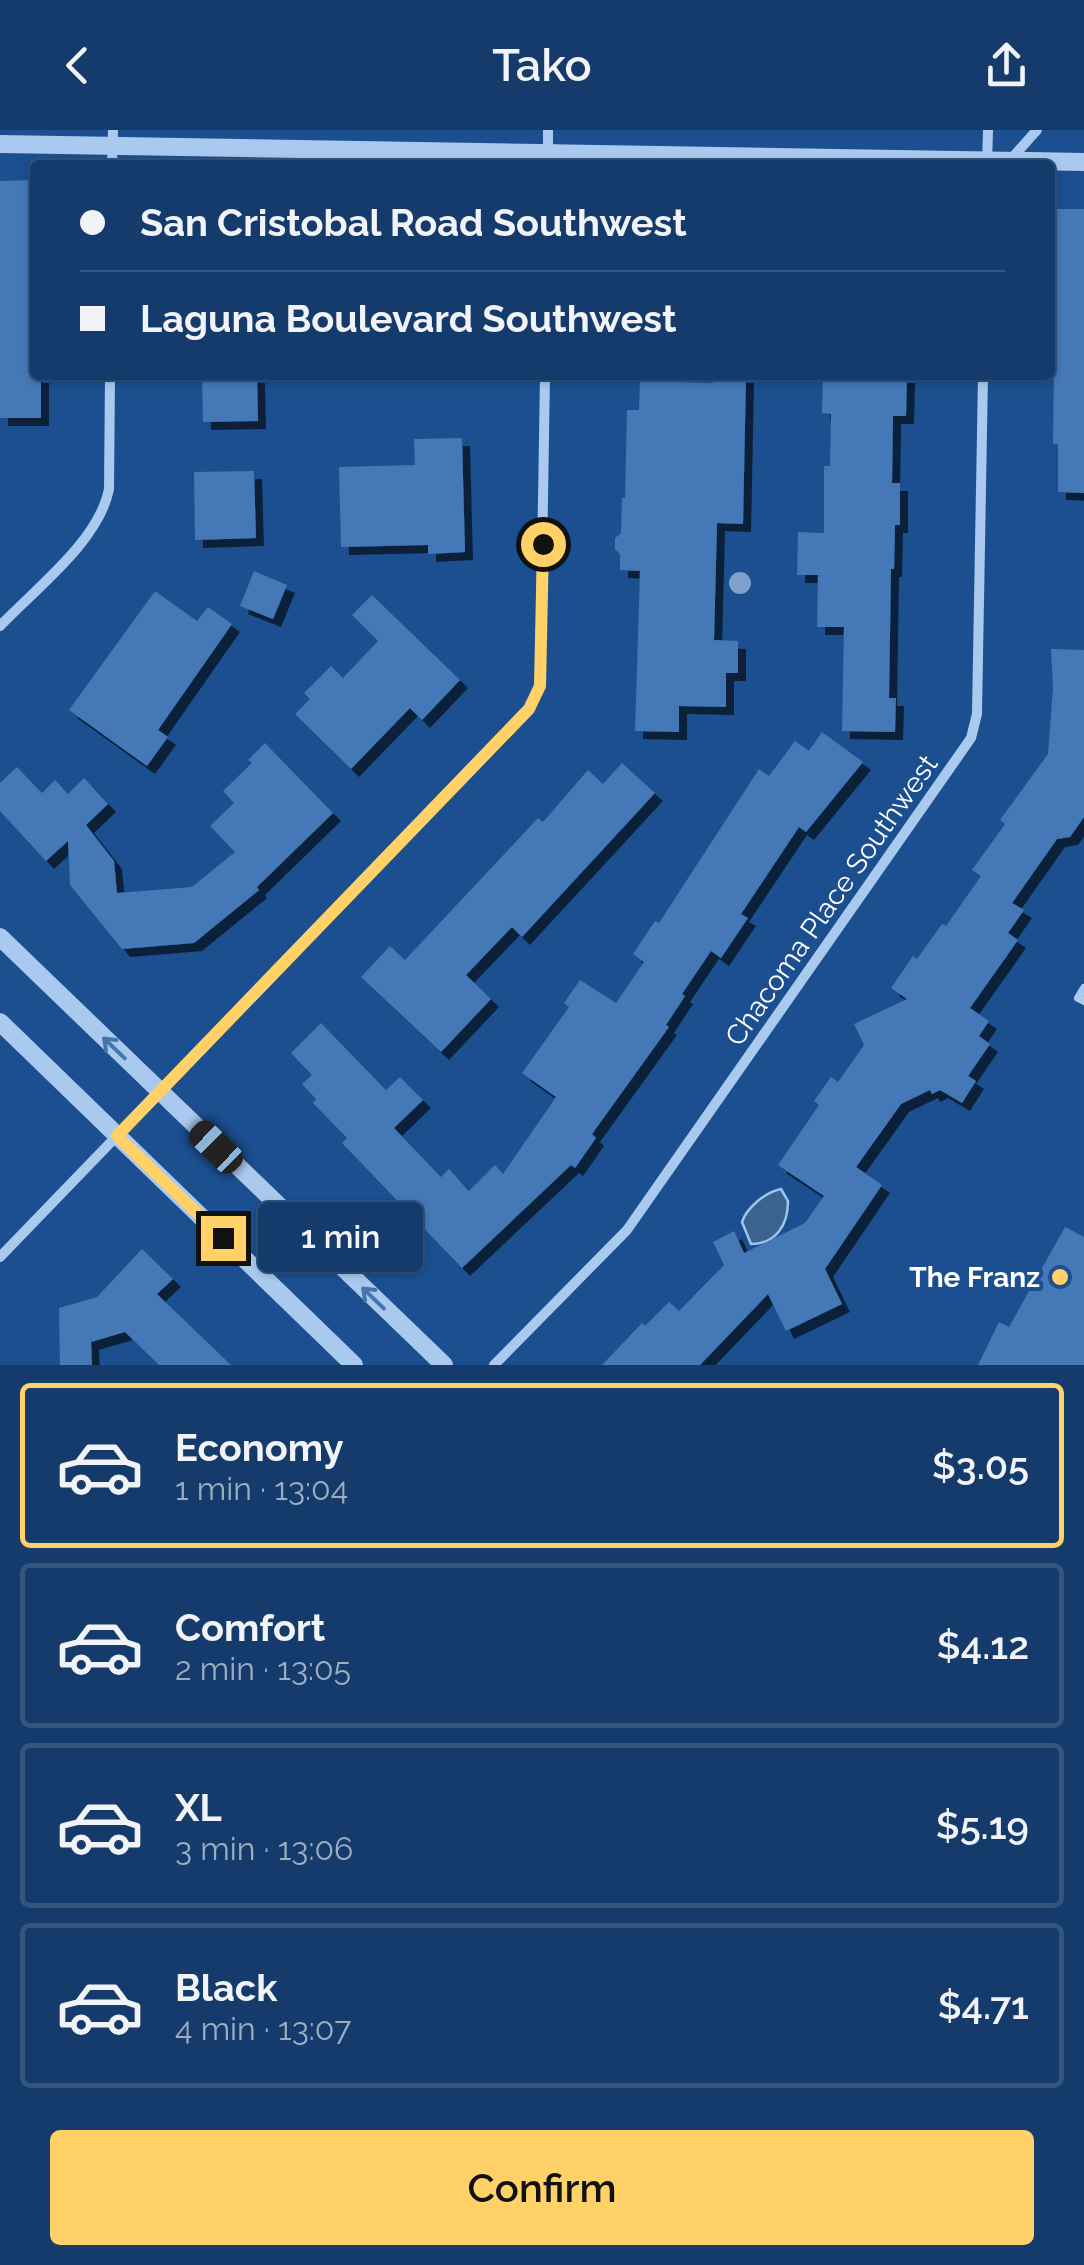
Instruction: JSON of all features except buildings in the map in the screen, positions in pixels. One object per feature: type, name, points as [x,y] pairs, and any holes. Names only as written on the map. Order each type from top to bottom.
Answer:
[{"type":"street","points":[[548,130],[548,159]]},
{"type":"street","points":[[987,160],[988,130]]},
{"type":"street","points":[[1010,160],[1037,130]]},
{"type":"street","points":[[0,144],[694,160]]},
{"type":"street","points":[[1055,161],[1084,162]]},
{"type":"street","points":[[0,626],[88,536],[106,506],[110,380]]},
{"type":"street","points":[[0,1257],[529,709],[540,686],[545,380]]},
{"type":"street","name":"Chacoma Place Southwest","points":[[494,1365],[627,1230],[971,738],[977,714],[983,380]]},
{"type":"street","points":[[0,937],[444,1365]]},
{"type":"street","points":[[0,1022],[354,1365]]},
{"type":"lane","points":[[1084,988],[1078,998],[1084,1001]]},
{"type":"water","points":[[781,1189],[788,1201],[783,1225],[774,1237],[751,1244],[742,1222],[744,1216],[758,1201]]},
{"type":"place","name":"The Franz","points":[[1060,1277]]},
{"type":"route","points":[[223,1238],[117,1136],[529,709],[540,686],[543,544]]}]
